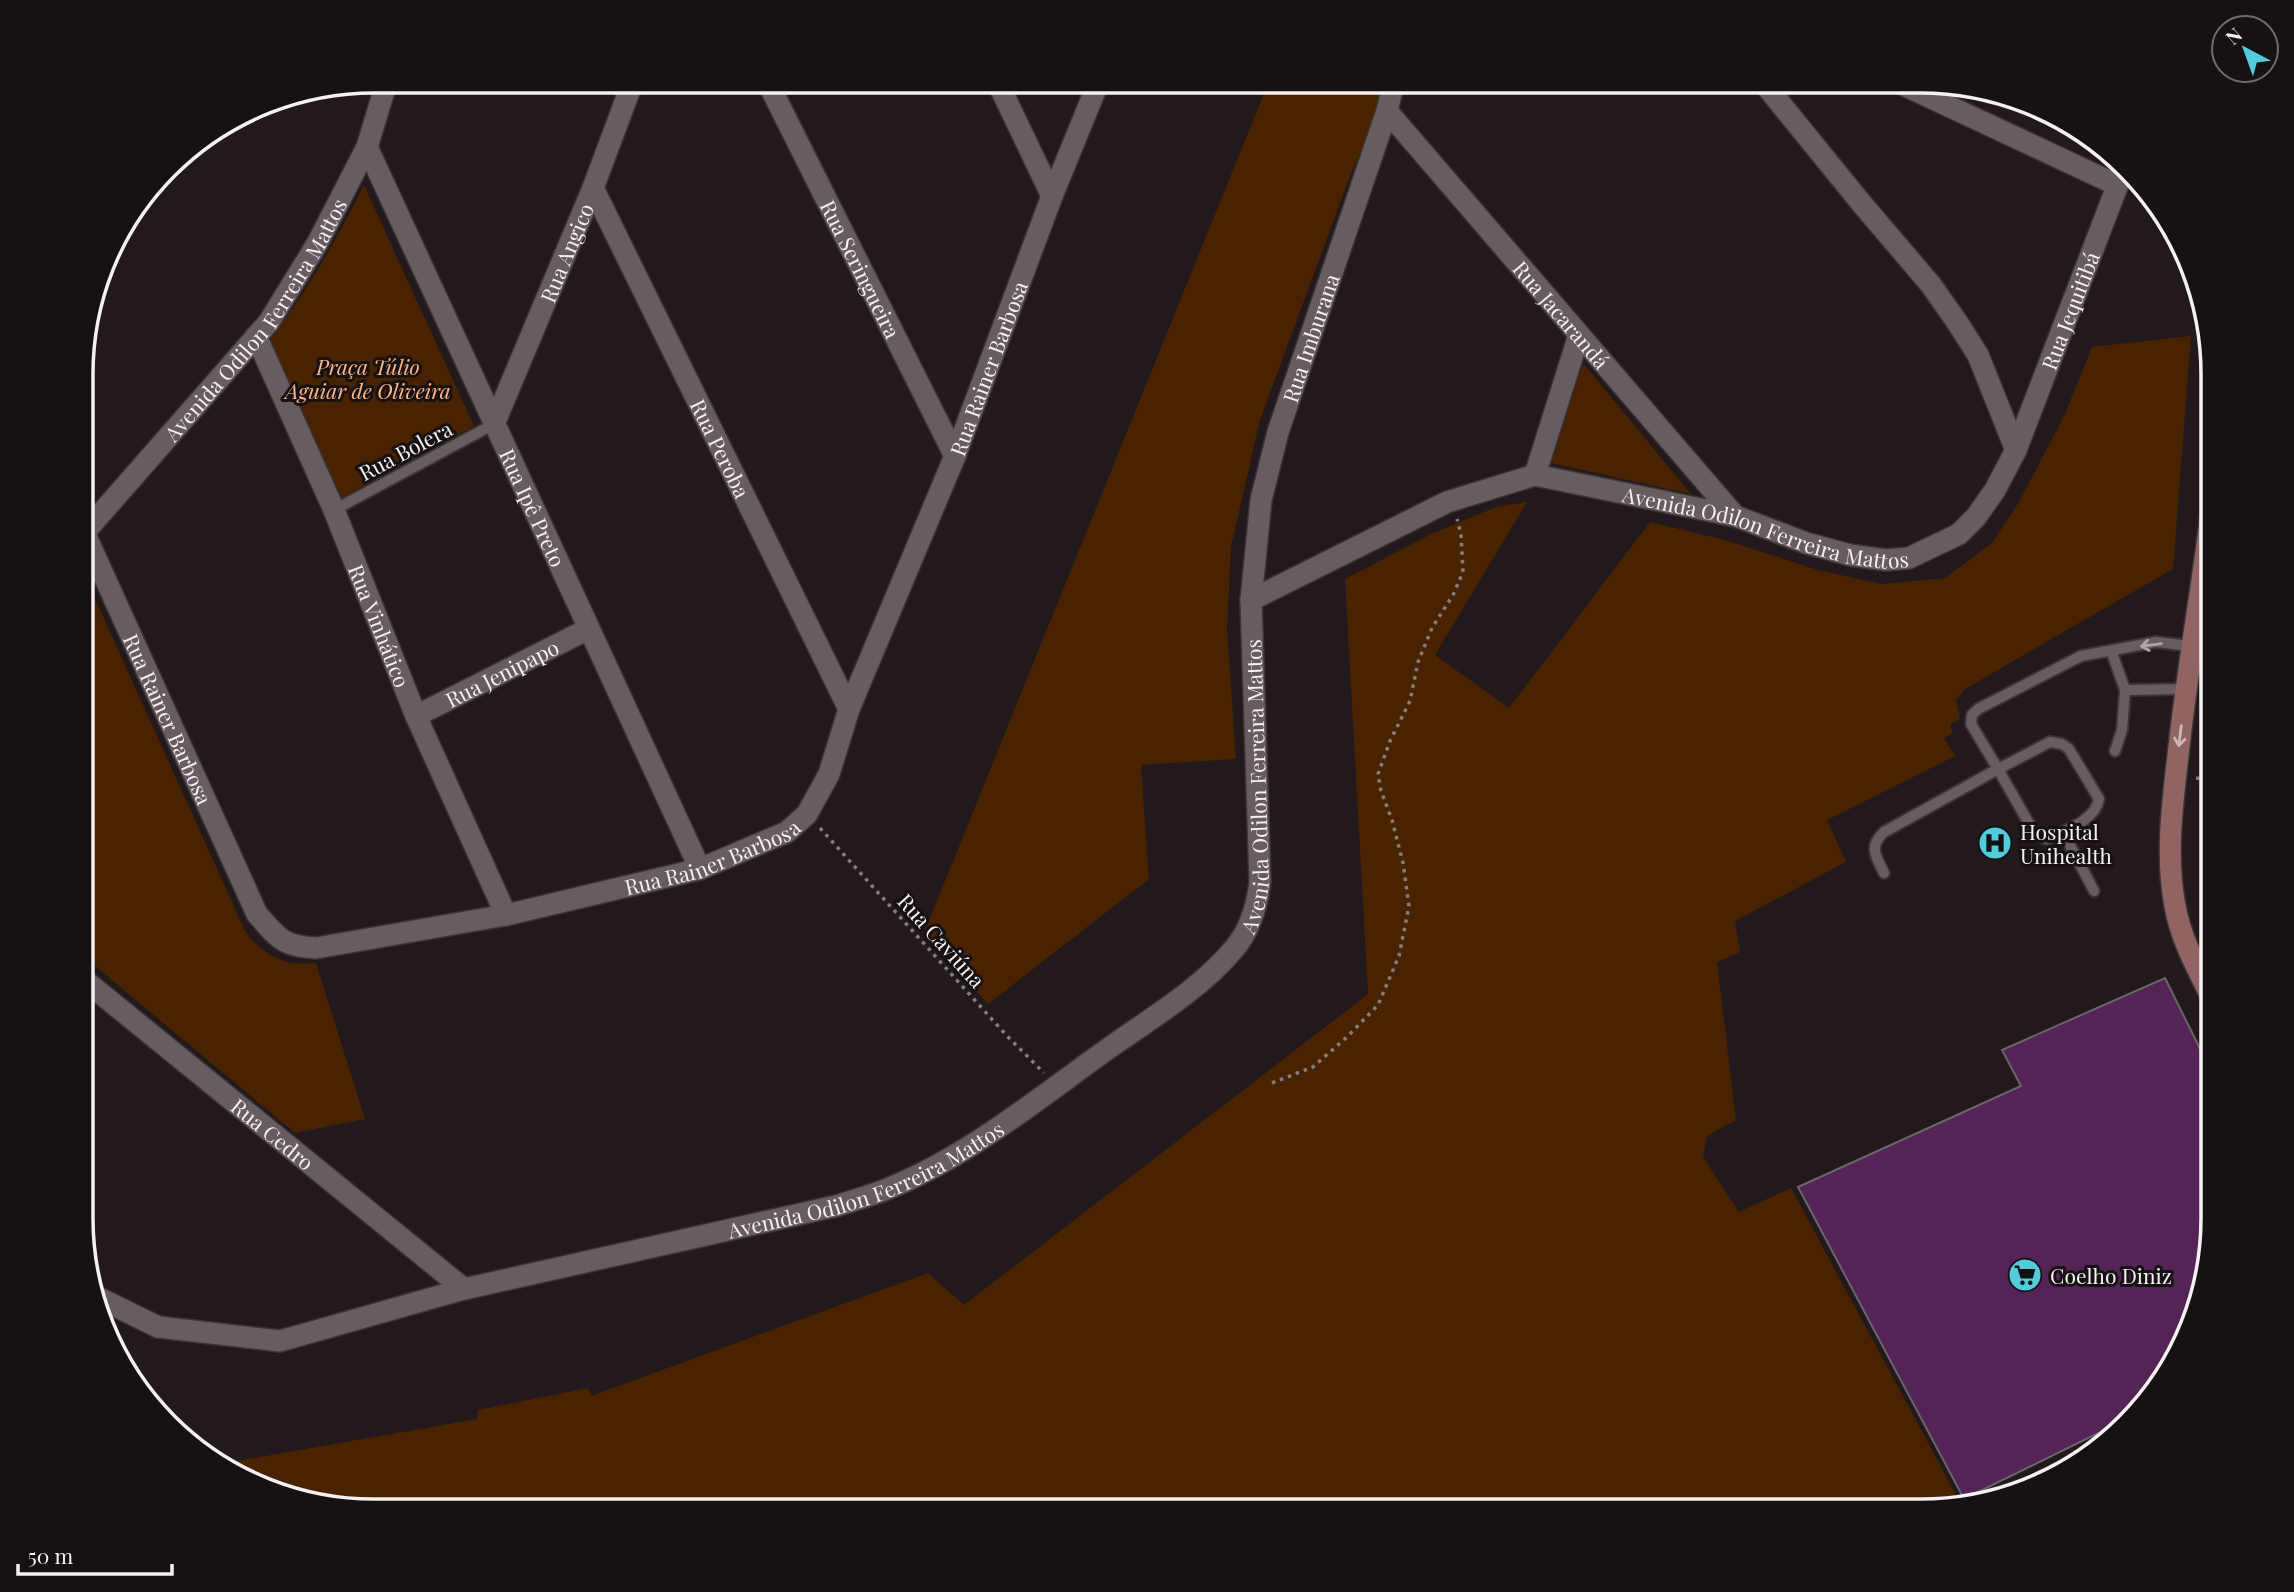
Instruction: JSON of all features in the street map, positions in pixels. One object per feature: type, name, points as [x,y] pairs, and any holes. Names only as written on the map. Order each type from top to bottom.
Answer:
[{"type":"main road","points":[[2201,587],[2185,689],[2173,797],[2170,866],[2175,908],[2187,947],[2201,976]]},
{"type":"street","name":"Avenida Odilon Ferreira Mattos","points":[[93,523],[269,322],[296,281],[366,147],[383,93]]},
{"type":"street","name":"Rua Angico","points":[[494,424],[593,188],[629,93]]},
{"type":"street","name":"Rua Seringueira","points":[[773,93],[955,456]]},
{"type":"street","points":[[1003,93],[1052,196]]},
{"type":"street","name":"Rua Rainer Barbosa","points":[[93,553],[257,914],[293,947],[316,948],[506,915],[700,869],[787,832],[807,814],[829,774],[849,709],[955,456],[1052,196],[1094,93]]},
{"type":"street","name":"Rua Imburana","points":[[1251,600],[1261,500],[1278,432],[1391,93]]},
{"type":"street","points":[[1772,93],[1931,285],[1957,321],[1979,355],[2016,450]]},
{"type":"street","points":[[1923,93],[2120,178]]},
{"type":"street","name":"Rua Jacarandá","points":[[1387,111],[1735,516]]},
{"type":"street","name":"Rua Ipê Preto","points":[[366,147],[700,869]]},
{"type":"street","name":"Rua Jequitibá","points":[[2016,450],[2120,178]]},
{"type":"street","name":"Rua Peroba","points":[[593,188],[849,709]]},
{"type":"street","points":[[1535,475],[1579,335]]},
{"type":"street","name":"Rua Vinhático","points":[[256,336],[334,510],[416,716],[506,915]]},
{"type":"street","name":"Avenida Odilon Ferreira Mattos","points":[[106,1301],[158,1326],[280,1341],[464,1289],[836,1206],[891,1188],[936,1166],[989,1134],[1191,990],[1234,949],[1258,904],[1260,881],[1251,600],[1447,502],[1535,475],[1735,516],[1806,543],[1850,555],[1886,560],[1909,558],[1959,534],[1976,517],[1996,490],[2016,450]]},
{"type":"street","name":"Rua Jenipapo","points":[[416,716],[588,629]]},
{"type":"street","name":"Rua Cedro","points":[[93,987],[464,1289]]},
{"type":"lane","name":"Rua Bolera","points":[[334,510],[494,424]]},
{"type":"lane","points":[[1884,873],[1874,850],[1875,840],[1884,832],[1998,769],[2050,742],[2062,744],[2069,749],[2099,799],[2092,815],[2047,839],[2035,834],[1998,769],[1971,724],[1972,715],[1978,709],[2081,656],[2156,642],[2191,646]]},
{"type":"lane","points":[[2111,650],[2125,690],[2122,730],[2115,751]]},
{"type":"lane","points":[[2125,690],[2185,689]]},
{"type":"lane","points":[[2063,832],[2094,891]]},
{"type":"path","points":[[1272,1083],[1314,1066],[1347,1038],[1378,1005],[1399,957],[1409,906],[1403,863],[1378,774],[1390,741],[1410,701],[1418,662],[1432,628],[1463,572],[1461,534]]},
{"type":"path","points":[[2194,778],[2201,779]]},
{"type":"path","name":"Rua Caviúna","points":[[807,814],[1007,1036],[1056,1086]]},
{"type":"green space","points":[[1264,93],[1381,93],[1378,109],[1349,179],[1260,420],[1231,547],[1227,630],[1236,759],[1141,765],[1149,879],[988,1004],[924,933]]},
{"type":"green space","name":"Praça Túlio Aguiar de Oliveira","points":[[364,185],[474,426],[337,500],[269,342],[320,266]]},
{"type":"green space","points":[[2191,336],[2173,569],[1965,689],[1956,700],[1960,719],[1950,724],[1953,733],[1944,738],[1955,756],[1827,820],[1846,862],[1735,921],[1740,952],[1717,962],[1736,1120],[1707,1136],[1703,1157],[1739,1212],[1791,1188],[1957,1497],[356,1499],[301,1490],[266,1478],[232,1462],[477,1419],[478,1410],[588,1388],[591,1396],[928,1273],[964,1305],[1368,994],[1345,579],[1431,534],[1496,507],[1527,502],[1435,655],[1509,708],[1650,522],[1725,540],[1818,570],[1882,584],[1945,578],[1992,543],[2019,502],[2064,416],[2092,347]]},
{"type":"green space","points":[[1583,363],[1691,494],[1551,463]]},
{"type":"green space","points":[[93,594],[246,933],[261,949],[277,959],[295,963],[316,963],[365,1119],[295,1133],[93,964]]},
{"type":"building","name":"Coelho Diniz","points":[[2165,978],[2201,1051],[2201,1236],[2192,1291],[2180,1326],[2154,1374],[2119,1417],[2103,1431],[1974,1494],[1962,1496],[1798,1187],[2021,1086],[2002,1050]]},
{"type":"place","name":"Hospital Unihealth","points":[[1995,843]]},
{"type":"place","name":"Coelho Diniz","points":[[2025,1275]]}]
